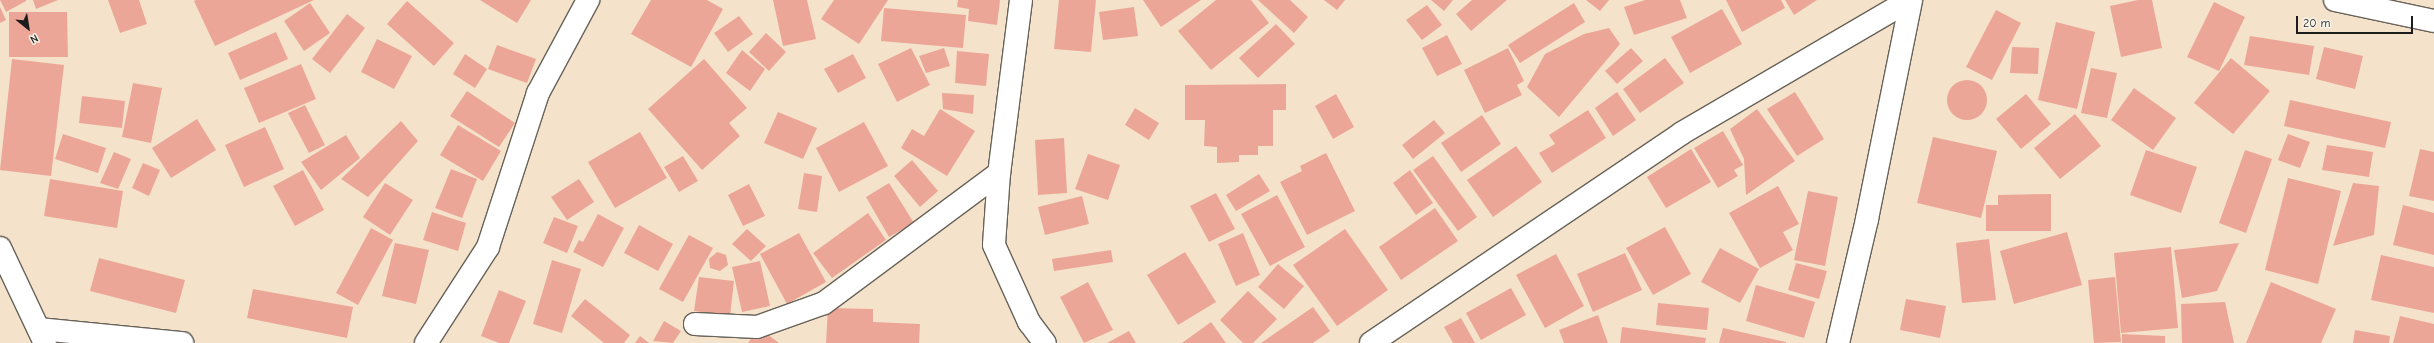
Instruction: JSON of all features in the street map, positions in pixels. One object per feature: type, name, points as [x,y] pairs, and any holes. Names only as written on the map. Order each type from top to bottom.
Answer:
[{"type":"street","points":[[426,343],[488,247],[538,93],[588,0]]},
{"type":"street","points":[[1021,0],[999,173],[994,245],[1029,322],[1045,343]]},
{"type":"street","points":[[1371,343],[1682,133],[1910,0]]},
{"type":"street","points":[[1838,343],[1867,219],[1910,0]]},
{"type":"street","points":[[2335,0],[2366,4],[2434,21]]},
{"type":"street","points":[[694,324],[757,327],[824,303],[999,173]]},
{"type":"street","points":[[0,248],[42,336],[182,343]]},
{"type":"building","points":[[0,0],[26,0],[26,1],[6,12]]},
{"type":"building","points":[[33,0],[58,0],[36,9]]},
{"type":"building","points":[[108,0],[139,0],[147,24],[120,33]]},
{"type":"building","points":[[314,0],[215,46],[194,1]]},
{"type":"building","points":[[480,0],[531,0],[517,23]]},
{"type":"building","points":[[651,0],[707,0],[723,9],[691,67],[631,34]]},
{"type":"building","points":[[773,0],[807,0],[816,39],[783,46]]},
{"type":"building","points":[[834,0],[888,0],[859,44],[821,19]]},
{"type":"building","points":[[958,0],[1000,0],[997,25],[968,21],[969,9],[957,7]]},
{"type":"building","points":[[1059,0],[1096,0],[1091,52],[1054,49]]},
{"type":"building","points":[[1143,0],[1201,0],[1161,27]]},
{"type":"building","points":[[1216,0],[1251,0],[1269,23],[1211,70],[1178,31]]},
{"type":"building","points":[[1258,0],[1290,0],[1308,17],[1294,33]]},
{"type":"building","points":[[1324,0],[1345,0],[1337,10]]},
{"type":"building","points":[[1431,0],[1453,0],[1444,11]]},
{"type":"building","points":[[1472,0],[1507,0],[1471,31],[1456,14]]},
{"type":"building","points":[[1586,0],[1609,0],[1600,11]]},
{"type":"building","points":[[1645,0],[1680,0],[1687,18],[1634,35],[1624,7]]},
{"type":"building","points":[[1726,0],[1781,0],[1785,8],[1742,32]]},
{"type":"building","points":[[1785,0],[1817,0],[1794,15]]},
{"type":"building","points":[[2138,0],[2152,0],[2162,48],[2121,57],[2110,6]]},
{"type":"building","points":[[407,1],[454,43],[434,66],[387,24]]},
{"type":"building","points":[[2214,2],[2245,17],[2219,71],[2187,57]]},
{"type":"building","points":[[310,3],[330,33],[304,51],[284,21]]},
{"type":"building","points":[[1574,3],[1585,22],[1520,63],[1508,45]]},
{"type":"building","points":[[1427,5],[1442,25],[1422,40],[1406,20]]},
{"type":"building","points":[[0,7],[6,20],[0,23]]},
{"type":"building","points":[[1134,7],[1138,36],[1103,40],[1099,12]]},
{"type":"building","points":[[884,8],[966,15],[963,48],[881,41]]},
{"type":"building","points":[[1722,9],[1742,44],[1690,73],[1671,37]]},
{"type":"building","points":[[1996,10],[2021,23],[1992,80],[1966,67]]},
{"type":"building","points":[[9,12],[67,12],[68,57],[9,57]]},
{"type":"building","points":[[347,14],[365,28],[330,73],[312,59]]},
{"type":"building","points":[[739,16],[753,34],[728,52],[714,33]]},
{"type":"building","points":[[2056,22],[2095,32],[2077,109],[2038,100]]},
{"type":"building","points":[[1276,24],[1295,44],[1258,78],[1239,58]]},
{"type":"building","points":[[1609,28],[1620,44],[1559,117],[1527,87],[1545,54],[1584,34]]},
{"type":"building","points":[[276,32],[288,59],[240,80],[228,53]]},
{"type":"building","points":[[766,33],[786,52],[769,71],[749,52]]},
{"type":"building","points":[[1447,35],[1462,64],[1437,76],[1422,48]]},
{"type":"building","points":[[2250,36],[2314,46],[2309,75],[2244,65]]},
{"type":"building","points":[[377,39],[412,56],[394,89],[361,72]]},
{"type":"building","points":[[497,45],[536,59],[527,83],[488,69]]},
{"type":"building","points":[[2012,47],[2039,48],[2038,74],[2010,73]]},
{"type":"building","points":[[2324,47],[2363,56],[2355,89],[2316,79]]},
{"type":"building","points":[[911,48],[930,85],[897,102],[878,64]]},
{"type":"building","points":[[944,48],[950,66],[926,73],[919,56]]},
{"type":"building","points":[[1508,48],[1524,81],[1517,85],[1522,95],[1485,113],[1464,70]]},
{"type":"building","points":[[1631,48],[1643,61],[1617,84],[1605,71]]},
{"type":"building","points":[[742,50],[765,69],[750,91],[726,73]]},
{"type":"building","points":[[957,51],[989,54],[986,86],[955,83]]},
{"type":"building","points":[[465,54],[487,69],[475,88],[453,74]]},
{"type":"building","points":[[853,54],[866,78],[838,93],[824,69]]},
{"type":"building","points":[[1665,58],[1684,83],[1640,113],[1623,89]]},
{"type":"building","points":[[2231,58],[2270,91],[2233,134],[2194,103]]},
{"type":"building","points":[[12,59],[64,65],[51,176],[0,170]]},
{"type":"building","points":[[704,59],[747,108],[729,123],[740,136],[702,170],[648,109]]},
{"type":"building","points":[[301,64],[316,99],[259,123],[244,88]]},
{"type":"building","points":[[2091,68],[2117,73],[2107,118],[2081,113]]},
{"type":"building","points":[[1967,80],[1981,86],[1987,100],[1981,114],[1967,120],[1953,114],[1947,100],[1953,86]]},
{"type":"building","points":[[133,83],[162,88],[151,143],[122,137]]},
{"type":"building","points":[[1286,84],[1286,110],[1273,110],[1273,146],[1258,146],[1258,155],[1239,155],[1239,162],[1217,163],[1217,147],[1204,146],[1205,120],[1185,120],[1185,85]]},
{"type":"building","points":[[2134,88],[2176,118],[2153,150],[2111,120]]},
{"type":"building","points":[[467,91],[515,123],[499,147],[450,116]]},
{"type":"building","points":[[1617,92],[1636,120],[1613,136],[1595,108]]},
{"type":"building","points":[[1795,92],[1824,139],[1797,156],[1767,109]]},
{"type":"building","points":[[942,93],[974,95],[973,114],[943,109]]},
{"type":"building","points":[[1336,94],[1354,127],[1333,139],[1315,106]]},
{"type":"building","points":[[2026,94],[2051,124],[2021,149],[1996,119]]},
{"type":"building","points":[[82,96],[125,101],[122,128],[79,123]]},
{"type":"building","points":[[2290,100],[2391,122],[2385,148],[2284,126]]},
{"type":"building","points":[[305,105],[325,145],[309,153],[288,113]]},
{"type":"building","points":[[1135,108],[1159,123],[1149,140],[1125,125]]},
{"type":"building","points":[[940,109],[975,131],[947,176],[901,148],[912,129],[924,136]]},
{"type":"building","points":[[1757,109],[1795,161],[1746,195],[1744,159],[1730,129]]},
{"type":"building","points":[[1588,110],[1606,138],[1552,173],[1539,153],[1555,144],[1549,135]]},
{"type":"building","points":[[778,112],[817,128],[803,159],[764,143]]},
{"type":"building","points":[[2075,114],[2101,146],[2060,179],[2034,148]]},
{"type":"building","points":[[1482,115],[1501,144],[1461,172],[1441,143]]},
{"type":"building","points":[[197,119],[216,150],[171,178],[152,148]]},
{"type":"building","points":[[1434,120],[1445,133],[1413,159],[1402,145]]},
{"type":"building","points":[[401,121],[418,141],[368,197],[341,179]]},
{"type":"building","points":[[864,122],[888,166],[839,192],[816,148]]},
{"type":"building","points":[[458,125],[501,151],[483,181],[440,155]]},
{"type":"building","points":[[265,127],[284,169],[244,187],[225,145]]},
{"type":"building","points":[[1723,131],[1743,165],[1734,170],[1738,176],[1718,188],[1694,148]]},
{"type":"building","points":[[640,132],[667,178],[615,208],[588,162]]},
{"type":"building","points":[[63,134],[106,148],[98,173],[55,159]]},
{"type":"building","points":[[2288,134],[2310,142],[2300,168],[2278,160]]},
{"type":"building","points":[[346,135],[360,158],[321,190],[301,162]]},
{"type":"building","points":[[1933,137],[1997,151],[1981,218],[1917,203]]},
{"type":"building","points":[[1064,138],[1067,193],[1038,195],[1035,140]]},
{"type":"building","points":[[2327,145],[2373,152],[2369,177],[2322,170]]},
{"type":"building","points":[[1516,146],[1542,182],[1493,217],[1467,180]]},
{"type":"building","points":[[1691,149],[1711,182],[1666,208],[1647,177]]},
{"type":"building","points":[[2420,149],[2434,152],[2434,201],[2409,196]]},
{"type":"building","points":[[2146,150],[2197,167],[2181,213],[2130,195]]},
{"type":"building","points":[[2245,150],[2272,159],[2246,233],[2219,223]]},
{"type":"building","points":[[114,152],[131,159],[118,189],[100,183]]},
{"type":"building","points":[[1326,153],[1355,211],[1307,235],[1280,182],[1302,171],[1300,166]]},
{"type":"building","points":[[1088,154],[1120,165],[1108,200],[1075,189]]},
{"type":"building","points":[[683,156],[698,181],[679,192],[664,167]]},
{"type":"building","points":[[1433,156],[1477,217],[1458,231],[1413,170]]},
{"type":"building","points":[[912,160],[938,191],[920,207],[894,176]]},
{"type":"building","points":[[143,163],[160,170],[149,196],[132,188]]},
{"type":"building","points":[[451,169],[477,179],[462,218],[435,208]]},
{"type":"building","points":[[303,170],[324,210],[295,226],[273,186]]},
{"type":"building","points":[[1410,170],[1433,203],[1416,215],[1393,183]]},
{"type":"building","points":[[804,173],[822,176],[817,212],[798,209]]},
{"type":"building","points":[[1259,174],[1270,191],[1236,211],[1226,195]]},
{"type":"building","points":[[2288,178],[2341,191],[2318,284],[2265,270]]},
{"type":"building","points":[[50,179],[123,191],[117,228],[44,216]]},
{"type":"building","points":[[579,179],[594,202],[567,220],[551,197]]},
{"type":"building","points":[[385,183],[413,200],[390,235],[363,217]]},
{"type":"building","points":[[889,183],[914,223],[889,237],[866,197]]},
{"type":"building","points":[[2353,183],[2379,186],[2374,235],[2333,246]]},
{"type":"building","points":[[749,184],[765,216],[743,226],[728,195]]},
{"type":"building","points":[[1778,186],[1799,224],[1783,232],[1793,250],[1760,268],[1729,213]]},
{"type":"building","points":[[1808,191],[1838,197],[1825,266],[1794,260]]},
{"type":"building","points":[[1216,193],[1235,229],[1209,242],[1190,206]]},
{"type":"building","points":[[2051,194],[2051,231],[1986,231],[1986,205],[1998,205],[1998,195]]},
{"type":"building","points":[[1277,195],[1305,247],[1270,266],[1241,214]]},
{"type":"building","points":[[1082,196],[1089,224],[1045,235],[1038,207]]},
{"type":"building","points":[[2403,205],[2434,213],[2434,255],[2393,245]]},
{"type":"building","points":[[1435,208],[1458,241],[1401,280],[1379,247]]},
{"type":"building","points":[[432,212],[466,223],[458,251],[423,240]]},
{"type":"building","points":[[868,213],[886,240],[832,278],[813,253]]},
{"type":"building","points":[[598,214],[624,228],[603,267],[573,252],[579,240],[583,242]]},
{"type":"building","points":[[554,217],[578,226],[567,253],[543,243]]},
{"type":"building","points":[[639,225],[673,244],[658,271],[624,253]]},
{"type":"building","points":[[1665,227],[1691,274],[1653,295],[1626,248]]},
{"type":"building","points":[[371,228],[393,240],[358,305],[336,293]]},
{"type":"building","points":[[747,229],[766,246],[751,261],[732,244]]},
{"type":"building","points":[[1345,229],[1388,290],[1337,326],[1293,265]]},
{"type":"building","points":[[2067,232],[2082,285],[2014,304],[2000,251]]},
{"type":"building","points":[[799,233],[826,282],[787,304],[760,254]]},
{"type":"building","points":[[1243,233],[1260,275],[1236,286],[1218,244]]},
{"type":"building","points":[[689,235],[713,248],[683,302],[659,289]]},
{"type":"building","points":[[1989,239],[1996,300],[1962,303],[1956,243]]},
{"type":"building","points":[[395,243],[429,250],[416,304],[382,296]]},
{"type":"building","points":[[2239,243],[2217,291],[2182,298],[2174,250]]},
{"type":"building","points":[[2171,247],[2178,328],[2121,333],[2114,253]]},
{"type":"building","points":[[1720,248],[1759,269],[1740,303],[1701,282]]},
{"type":"building","points":[[1111,250],[1113,262],[1054,271],[1052,259]]},
{"type":"building","points":[[717,252],[726,255],[728,265],[720,271],[710,268],[709,259]]},
{"type":"building","points":[[1185,252],[1216,302],[1178,325],[1147,275]]},
{"type":"building","points":[[1625,253],[1642,290],[1593,312],[1577,274]]},
{"type":"building","points":[[1556,254],[1584,306],[1545,328],[1516,275]]},
{"type":"building","points":[[2381,255],[2434,267],[2434,313],[2371,300]]},
{"type":"building","points":[[99,258],[185,280],[176,313],[90,291]]},
{"type":"building","points":[[552,260],[581,269],[562,333],[533,324]]},
{"type":"building","points":[[760,261],[770,306],[742,312],[732,267]]},
{"type":"building","points":[[1796,263],[1827,271],[1819,299],[1788,290]]},
{"type":"building","points":[[1278,264],[1304,286],[1284,309],[1258,287]]},
{"type":"building","points":[[699,277],[734,281],[730,316],[694,311]]},
{"type":"building","points":[[2115,277],[2121,342],[2094,343],[2088,280]]},
{"type":"building","points":[[1088,282],[1113,330],[1084,343],[1060,297]]},
{"type":"building","points":[[2271,282],[2336,309],[2321,343],[2246,343]]},
{"type":"building","points":[[1756,285],[1815,302],[1804,338],[1746,321]]},
{"type":"building","points":[[1511,288],[1526,315],[1481,340],[1466,313]]},
{"type":"building","points":[[253,289],[353,307],[347,338],[247,318]]},
{"type":"building","points":[[499,290],[526,301],[509,343],[499,343],[481,336]]},
{"type":"building","points":[[1248,291],[1277,319],[1253,343],[1243,343],[1220,320]]},
{"type":"building","points":[[585,299],[630,335],[624,343],[604,343],[571,316]]},
{"type":"building","points":[[1906,299],[1946,306],[1940,338],[1900,330]]},
{"type":"building","points":[[2225,302],[2234,343],[2182,343],[2181,304]]},
{"type":"building","points":[[1658,303],[1709,308],[1707,330],[1656,325]]},
{"type":"building","points":[[1313,307],[1330,331],[1313,343],[1261,343]]},
{"type":"building","points":[[828,308],[873,309],[873,322],[920,324],[919,343],[826,343]]},
{"type":"building","points":[[1598,315],[1608,343],[1564,343],[1559,330]]},
{"type":"building","points":[[2400,316],[2434,324],[2434,343],[2393,343]]},
{"type":"building","points":[[1461,318],[1475,343],[1453,343],[1444,327]]},
{"type":"building","points":[[664,321],[681,331],[673,343],[653,341]]},
{"type":"building","points":[[1211,322],[1226,343],[1182,343]]},
{"type":"building","points":[[1622,327],[1706,338],[1705,343],[1620,343]]},
{"type":"building","points":[[759,328],[779,343],[748,343]]},
{"type":"building","points":[[1723,328],[1786,342],[1786,343],[1719,343]]},
{"type":"building","points":[[2355,330],[2390,336],[2389,343],[2353,343]]},
{"type":"building","points":[[1129,331],[1136,343],[1107,343]]},
{"type":"building","points":[[2122,334],[2165,336],[2165,343],[2122,343]]},
{"type":"building","points":[[640,336],[649,343],[635,343]]}]
